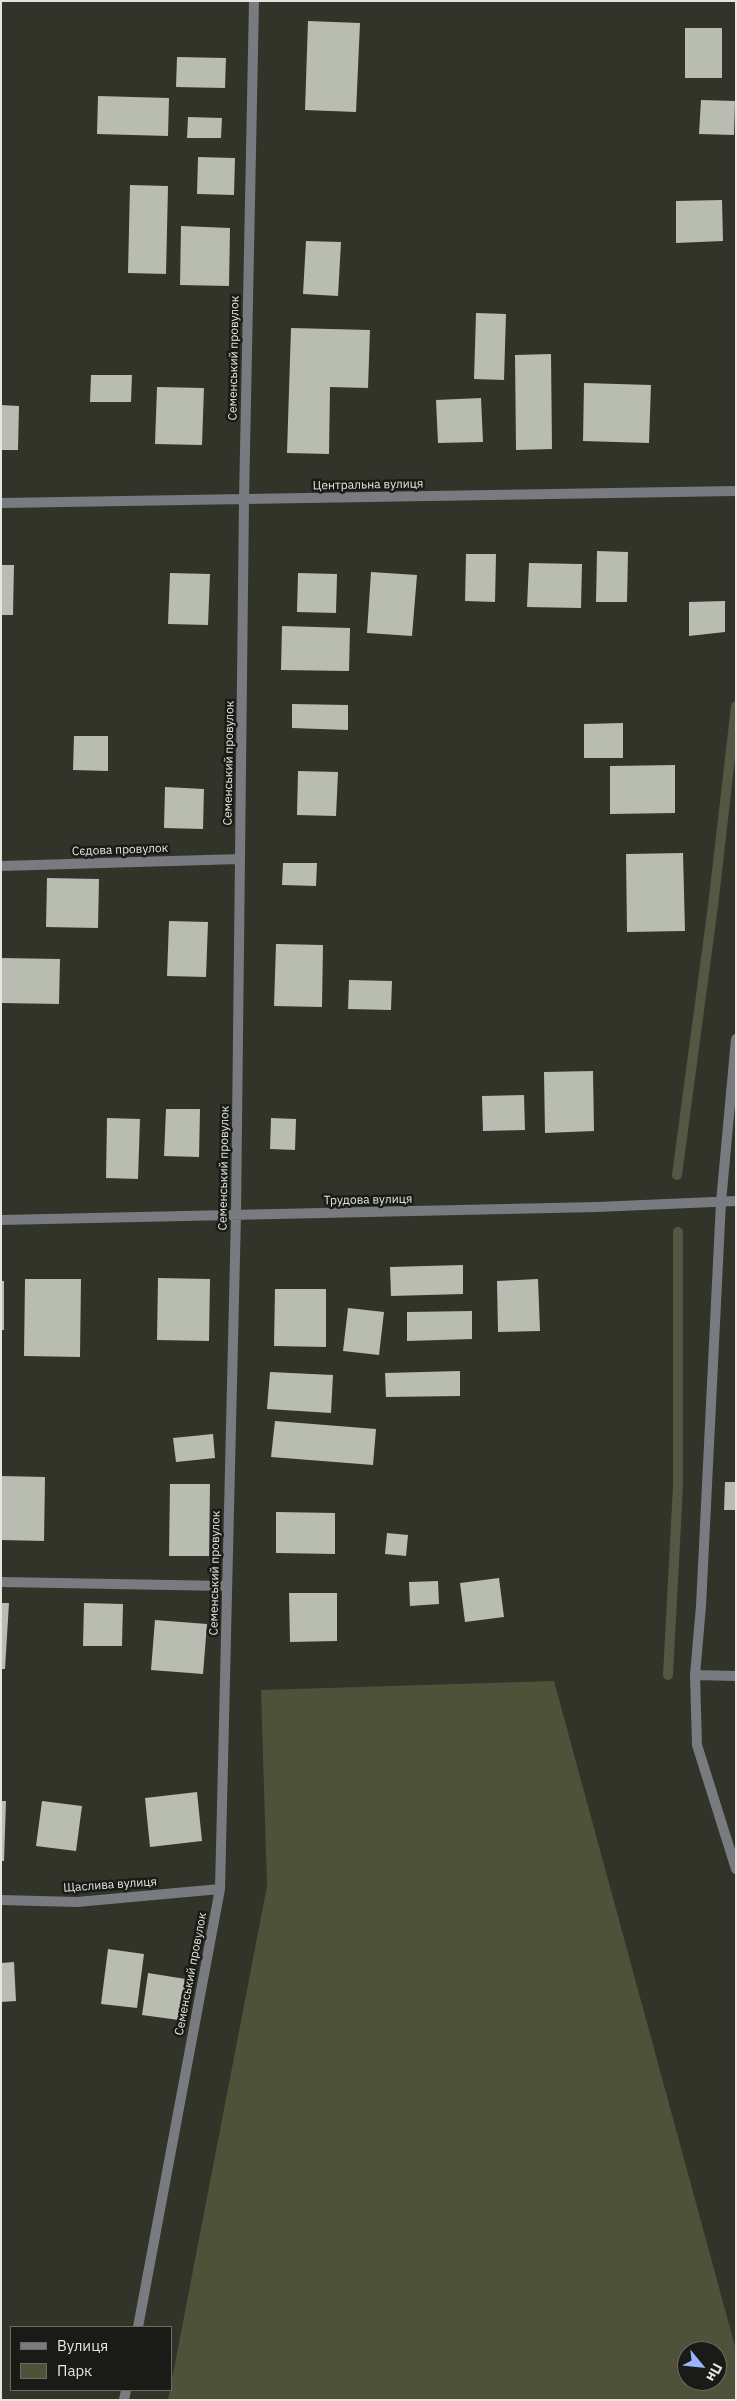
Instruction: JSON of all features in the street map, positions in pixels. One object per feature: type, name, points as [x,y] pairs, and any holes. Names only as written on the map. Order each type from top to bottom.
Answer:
[{"type":"street","name":"Семенський провулок","points":[[138,2326],[220,1889],[236,1215],[244,500],[254,1]]},
{"type":"street","name":"Центральна вулиця","points":[[1,503],[736,491]]},
{"type":"street","name":"Сєдова провулок","points":[[1,866],[240,859]]},
{"type":"street","points":[[736,1039],[721,1202],[701,1606],[695,1675],[697,1746],[736,1868]]},
{"type":"street","name":"Трудова вулиця","points":[[1,1220],[597,1208],[736,1201]]},
{"type":"street","points":[[1,1582],[227,1586]]},
{"type":"street","points":[[695,1675],[736,1676]]},
{"type":"street","name":"Щаслива вулиця","points":[[1,1900],[77,1902],[220,1889]]},
{"type":"green space","points":[[554,1681],[736,2350],[736,2400],[168,2400],[170,2391],[172,2391],[172,2379],[267,1886],[261,1690]]},
{"type":"building","points":[[308,21],[360,23],[356,112],[305,110]]},
{"type":"building","points":[[685,28],[722,28],[722,78],[685,78]]},
{"type":"building","points":[[177,57],[226,58],[225,88],[176,87]]},
{"type":"building","points":[[98,96],[169,98],[168,136],[97,134]]},
{"type":"building","points":[[701,100],[735,101],[734,135],[699,134]]},
{"type":"building","points":[[188,117],[222,118],[221,138],[187,138]]},
{"type":"building","points":[[198,157],[235,158],[234,195],[197,194]]},
{"type":"building","points":[[130,185],[168,186],[166,274],[128,273]]},
{"type":"building","points":[[722,200],[723,241],[676,243],[676,201]]},
{"type":"building","points":[[181,226],[230,228],[229,286],[180,285]]},
{"type":"building","points":[[306,241],[341,242],[338,296],[303,294]]},
{"type":"building","points":[[476,313],[506,314],[504,380],[474,379]]},
{"type":"building","points":[[291,328],[370,330],[368,388],[330,387],[329,454],[287,453]]},
{"type":"building","points":[[551,354],[552,449],[516,450],[515,355]]},
{"type":"building","points":[[91,375],[132,375],[131,402],[90,402]]},
{"type":"building","points":[[584,383],[651,385],[649,443],[583,441]]},
{"type":"building","points":[[157,387],[204,388],[202,445],[155,444]]},
{"type":"building","points":[[481,398],[483,442],[438,443],[436,400]]},
{"type":"building","points":[[1,405],[19,406],[18,450],[1,450]]},
{"type":"building","points":[[597,551],[628,552],[627,602],[596,602]]},
{"type":"building","points":[[466,554],[496,554],[495,602],[465,601]]},
{"type":"building","points":[[529,563],[582,564],[581,608],[527,607]]},
{"type":"building","points":[[1,565],[14,565],[13,615],[1,615]]},
{"type":"building","points":[[371,572],[417,575],[412,636],[367,633]]},
{"type":"building","points":[[170,573],[210,574],[208,625],[168,624]]},
{"type":"building","points":[[298,573],[337,574],[336,613],[297,612]]},
{"type":"building","points":[[725,601],[725,632],[689,636],[689,602]]},
{"type":"building","points":[[282,626],[350,628],[349,671],[281,670]]},
{"type":"building","points":[[292,704],[348,705],[348,730],[292,728]]},
{"type":"building","points":[[623,723],[623,758],[584,758],[584,724]]},
{"type":"building","points":[[74,736],[108,736],[108,771],[73,770]]},
{"type":"building","points":[[675,765],[675,813],[610,814],[610,766]]},
{"type":"building","points":[[298,771],[338,772],[336,816],[297,815]]},
{"type":"building","points":[[165,787],[204,789],[203,829],[164,828]]},
{"type":"building","points":[[683,853],[685,931],[627,932],[626,854]]},
{"type":"building","points":[[283,863],[317,863],[316,886],[282,885]]},
{"type":"building","points":[[47,878],[99,879],[98,928],[46,927]]},
{"type":"building","points":[[169,921],[208,922],[206,977],[167,976]]},
{"type":"building","points":[[276,944],[323,945],[322,1007],[274,1006]]},
{"type":"building","points":[[1,958],[60,959],[59,1004],[1,1003]]},
{"type":"building","points":[[349,980],[392,981],[391,1010],[348,1009]]},
{"type":"building","points":[[593,1071],[594,1131],[545,1133],[544,1072]]},
{"type":"building","points":[[524,1095],[525,1130],[483,1131],[482,1096]]},
{"type":"building","points":[[166,1109],[200,1109],[199,1157],[164,1156]]},
{"type":"building","points":[[107,1118],[140,1119],[138,1179],[106,1178]]},
{"type":"building","points":[[271,1118],[296,1119],[295,1150],[270,1149]]},
{"type":"building","points":[[463,1265],[463,1294],[391,1296],[390,1267]]},
{"type":"building","points":[[158,1278],[210,1279],[209,1341],[157,1340]]},
{"type":"building","points":[[25,1279],[81,1279],[80,1357],[24,1356]]},
{"type":"building","points":[[538,1279],[540,1331],[498,1332],[497,1281]]},
{"type":"building","points":[[1,1281],[4,1281],[4,1330],[1,1330]]},
{"type":"building","points":[[275,1289],[326,1289],[326,1347],[274,1346]]},
{"type":"building","points":[[348,1308],[384,1312],[379,1355],[343,1351]]},
{"type":"building","points":[[472,1311],[472,1339],[407,1341],[407,1312]]},
{"type":"building","points":[[460,1371],[460,1396],[386,1397],[385,1373]]},
{"type":"building","points":[[270,1372],[333,1375],[331,1413],[267,1409]]},
{"type":"building","points":[[275,1421],[376,1429],[373,1465],[271,1457]]},
{"type":"building","points":[[213,1434],[215,1458],[176,1462],[173,1438]]},
{"type":"building","points":[[1,1476],[45,1477],[44,1541],[1,1540]]},
{"type":"building","points":[[725,1482],[736,1482],[736,1510],[724,1510]]},
{"type":"building","points":[[170,1484],[210,1484],[209,1556],[169,1556]]},
{"type":"building","points":[[276,1512],[335,1513],[335,1554],[276,1553]]},
{"type":"building","points":[[387,1533],[408,1535],[406,1556],[385,1554]]},
{"type":"building","points":[[499,1578],[504,1617],[465,1622],[460,1583]]},
{"type":"building","points":[[438,1581],[439,1604],[410,1606],[409,1582]]},
{"type":"building","points":[[289,1593],[337,1593],[337,1641],[290,1642]]},
{"type":"building","points":[[1,1603],[9,1603],[5,1669],[1,1669]]},
{"type":"building","points":[[84,1603],[123,1604],[122,1646],[83,1646]]},
{"type":"building","points":[[155,1620],[207,1624],[203,1674],[151,1670]]},
{"type":"building","points":[[197,1792],[202,1841],[150,1847],[145,1798]]},
{"type":"building","points":[[1,1801],[6,1801],[4,1861],[1,1861]]},
{"type":"building","points":[[42,1801],[82,1806],[76,1851],[36,1846]]},
{"type":"building","points":[[108,1949],[144,1954],[137,2008],[101,2004]]},
{"type":"building","points":[[14,1962],[16,2001],[1,2002],[1,1963]]},
{"type":"building","points":[[148,1973],[192,1980],[186,2021],[142,2015]]},
{"type":"waterway","points":[[677,1175],[713,906],[736,706]]},
{"type":"waterway","points":[[668,1675],[678,1486],[678,1232]]}]
